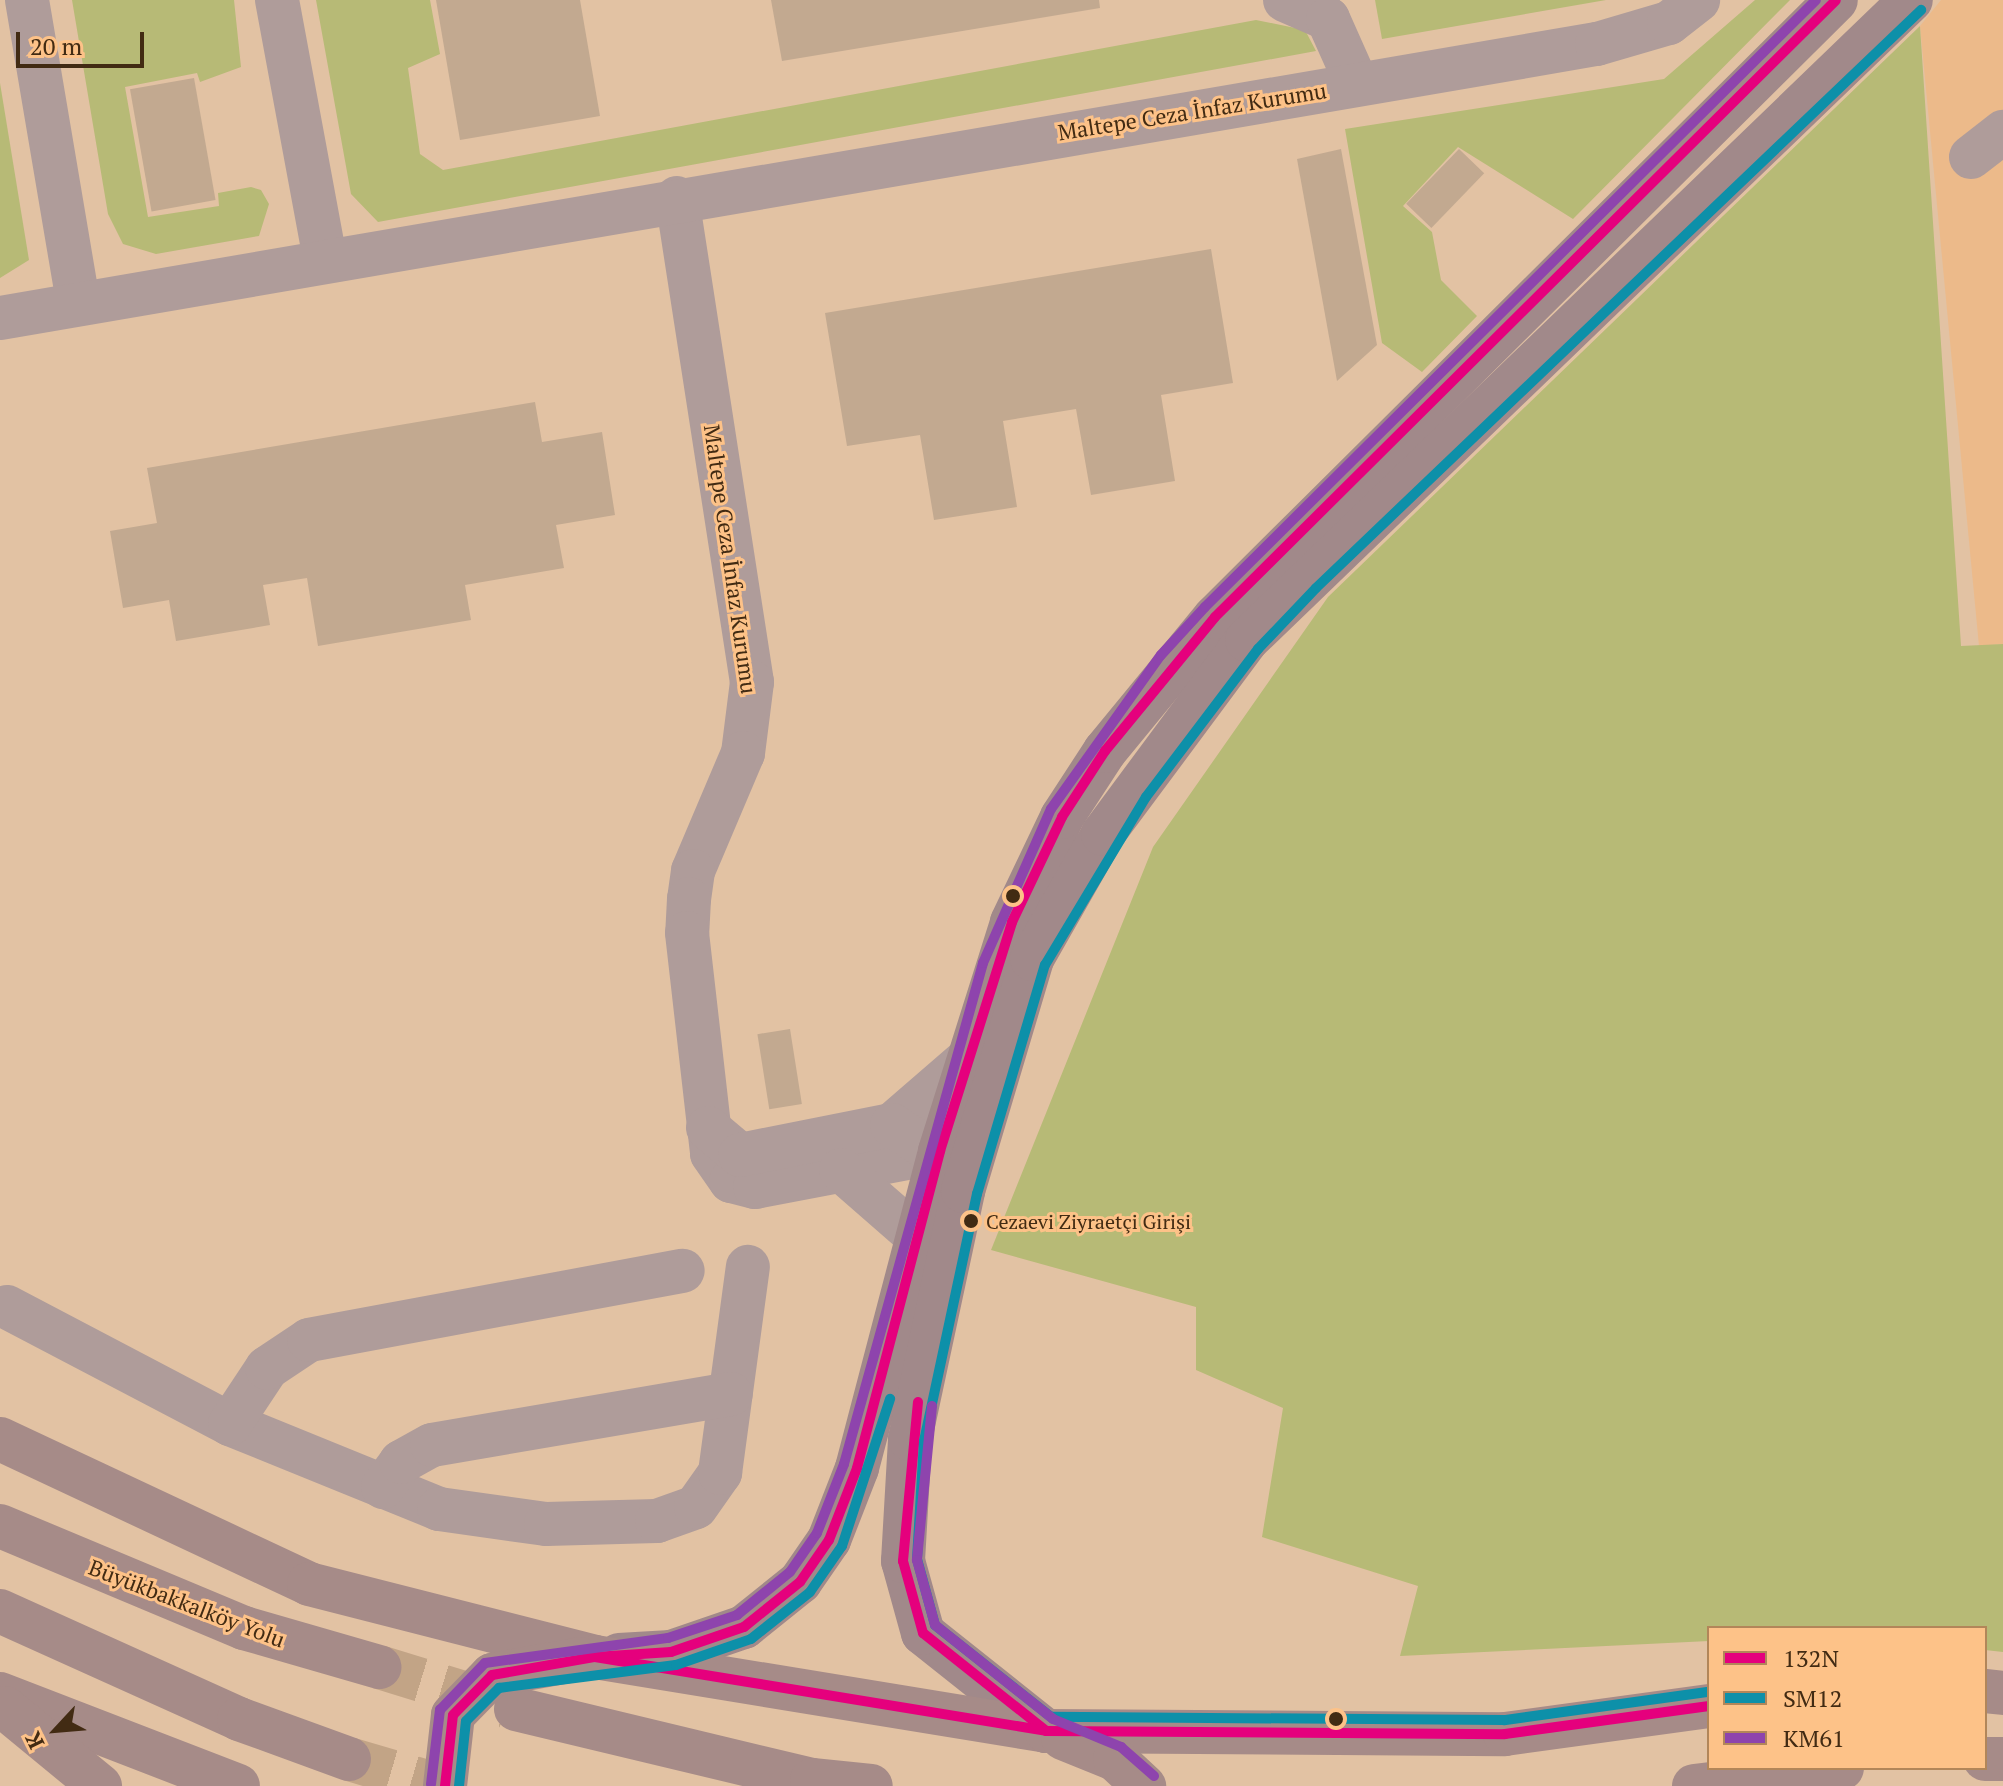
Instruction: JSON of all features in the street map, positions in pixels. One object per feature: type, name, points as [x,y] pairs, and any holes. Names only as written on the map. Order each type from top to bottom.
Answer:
[{"type":"highway","points":[[0,1439],[309,1584],[595,1657],[1046,1731],[1505,1734],[1707,1706]]},
{"type":"highway","name":"Büyükbakkalköy Yolu","points":[[0,1526],[244,1628],[379,1667]]},
{"type":"highway","points":[[0,1611],[239,1719],[349,1759]]},
{"type":"highway","points":[[445,1786],[453,1715],[492,1675],[595,1657]]},
{"type":"highway","points":[[0,1694],[238,1786]]},
{"type":"highway","points":[[0,1704],[100,1786]]},
{"type":"highway","points":[[516,1709],[812,1780],[871,1786]]},
{"type":"highway","points":[[1046,1731],[1115,1759],[1144,1786]]},
{"type":"highway","points":[[1694,1786],[1826,1770]]},
{"type":"main road","points":[[959,1148],[967,1060],[1012,922],[1062,817],[1172,663],[1406,422],[1836,0]]},
{"type":"main road","points":[[595,1657],[671,1652],[744,1627],[800,1582],[829,1540],[857,1468],[919,1238],[959,1148],[1032,959],[1103,834],[1247,640],[1911,0]]},
{"type":"main road","points":[[963,1191],[910,1439],[903,1561],[923,1633],[1046,1731]]},
{"type":"lane","points":[[27,0],[78,303]]},
{"type":"lane","points":[[277,0],[325,258]]},
{"type":"lane","points":[[1285,0],[1328,19],[1357,84]]},
{"type":"lane","name":"Maltepe Ceza İnfaz Kurumu","points":[[0,318],[325,258],[1640,35],[1698,0]]},
{"type":"lane","name":"Maltepe Ceza İnfaz Kurumu","points":[[677,198],[752,682],[743,753],[693,871],[689,899],[708,1128],[722,1171],[742,1186],[959,1148]]},
{"type":"lane","points":[[708,1128],[740,1155],[892,1125],[967,1060]]},
{"type":"lane","points":[[892,1125],[959,1148],[963,1191]]},
{"type":"lane","points":[[841,1170],[919,1238]]},
{"type":"lane","points":[[7,1307],[230,1424],[439,1509],[546,1524],[671,1519],[696,1507],[715,1486],[748,1267]]},
{"type":"lane","points":[[230,1424],[267,1368],[309,1340],[683,1271]]},
{"type":"lane","points":[[383,1487],[401,1462],[432,1445],[731,1394]]},
{"type":"shaded area","points":[[1941,0],[2003,0],[2003,644],[1979,646],[1920,26]]},
{"type":"green space","points":[[72,0],[234,0],[241,67],[200,82],[197,73],[125,87],[148,217],[219,206],[218,193],[251,187],[261,190],[269,204],[259,236],[156,254],[123,244],[108,214]]},
{"type":"green space","points":[[316,0],[430,0],[440,54],[408,68],[420,154],[443,170],[1256,20],[1305,30],[1316,51],[378,222],[351,194]]},
{"type":"green space","points":[[1375,0],[1606,0],[1382,39]]},
{"type":"green space","points":[[1755,0],[1790,0],[1573,219],[1458,147],[1403,206],[1432,232],[1441,280],[1477,316],[1422,372],[1382,343],[1345,129],[1664,79]]},
{"type":"green space","points":[[1920,26],[1961,646],[2003,644],[2003,1652],[1987,1650],[1987,1626],[1707,1626],[1707,1641],[1400,1656],[1418,1586],[1262,1537],[1283,1408],[1196,1370],[1196,1307],[991,1250],[1153,847],[1328,597]]},
{"type":"green space","points":[[0,83],[29,260],[0,278]]},
{"type":"building","points":[[436,0],[580,0],[600,116],[460,140]]},
{"type":"building","points":[[771,0],[1099,0],[1100,8],[782,61]]},
{"type":"building","points":[[194,78],[216,200],[152,211],[130,89]]},
{"type":"building","points":[[1341,149],[1377,345],[1337,381],[1297,159]]},
{"type":"building","points":[[1459,149],[1484,173],[1431,228],[1406,204]]},
{"type":"building","points":[[1211,249],[1233,383],[1161,395],[1175,481],[1091,495],[1076,409],[1003,421],[1017,507],[934,520],[920,435],[847,446],[825,313]]},
{"type":"building","points":[[535,402],[542,442],[602,432],[615,515],[556,525],[564,568],[465,585],[471,620],[318,646],[307,578],[263,585],[270,625],[176,641],[169,600],[123,608],[110,531],[157,523],[147,468]]},
{"type":"building","points":[[790,1029],[802,1104],[769,1109],[757,1034]]},
{"type":"tunnel","points":[[379,1667],[506,1706]]},
{"type":"tunnel","points":[[349,1759],[441,1786]]},
{"type":"transit line","name":"KM61","points":[[431,1784],[440,1710],[485,1663],[668,1638],[737,1615],[790,1572],[817,1533],[844,1464],[983,963],[1051,809],[1161,655],[1205,607],[1816,0]]},
{"type":"transit line","name":"132N","points":[[595,1657],[671,1652],[744,1627],[800,1582],[829,1540],[857,1468],[940,1151],[1012,922],[1062,817],[1105,751],[1215,617],[1836,0]]},
{"type":"transit line","name":"SM12","points":[[1707,1692],[1504,1720],[1051,1717],[935,1625],[917,1559],[924,1441],[977,1194],[1045,965],[1146,797],[1258,649],[1316,588],[1921,10]]},
{"type":"transit line","name":"SM12","points":[[459,1786],[466,1721],[499,1688],[676,1665],[751,1639],[810,1592],[842,1546],[890,1399]]},
{"type":"transit line","name":"132N","points":[[918,1402],[903,1561],[923,1633],[1046,1731]]},
{"type":"transit line","name":"KM61","points":[[932,1406],[917,1560],[935,1625],[1053,1719],[1121,1747],[1154,1776]]},
{"type":"transit line","name":"132N","points":[[445,1786],[453,1715],[492,1675],[595,1657],[1046,1731],[1505,1734],[1707,1706]]},
{"type":"place","name":"Cezaevi Ziyraetçi Girişi","points":[[971,1221]]}]
